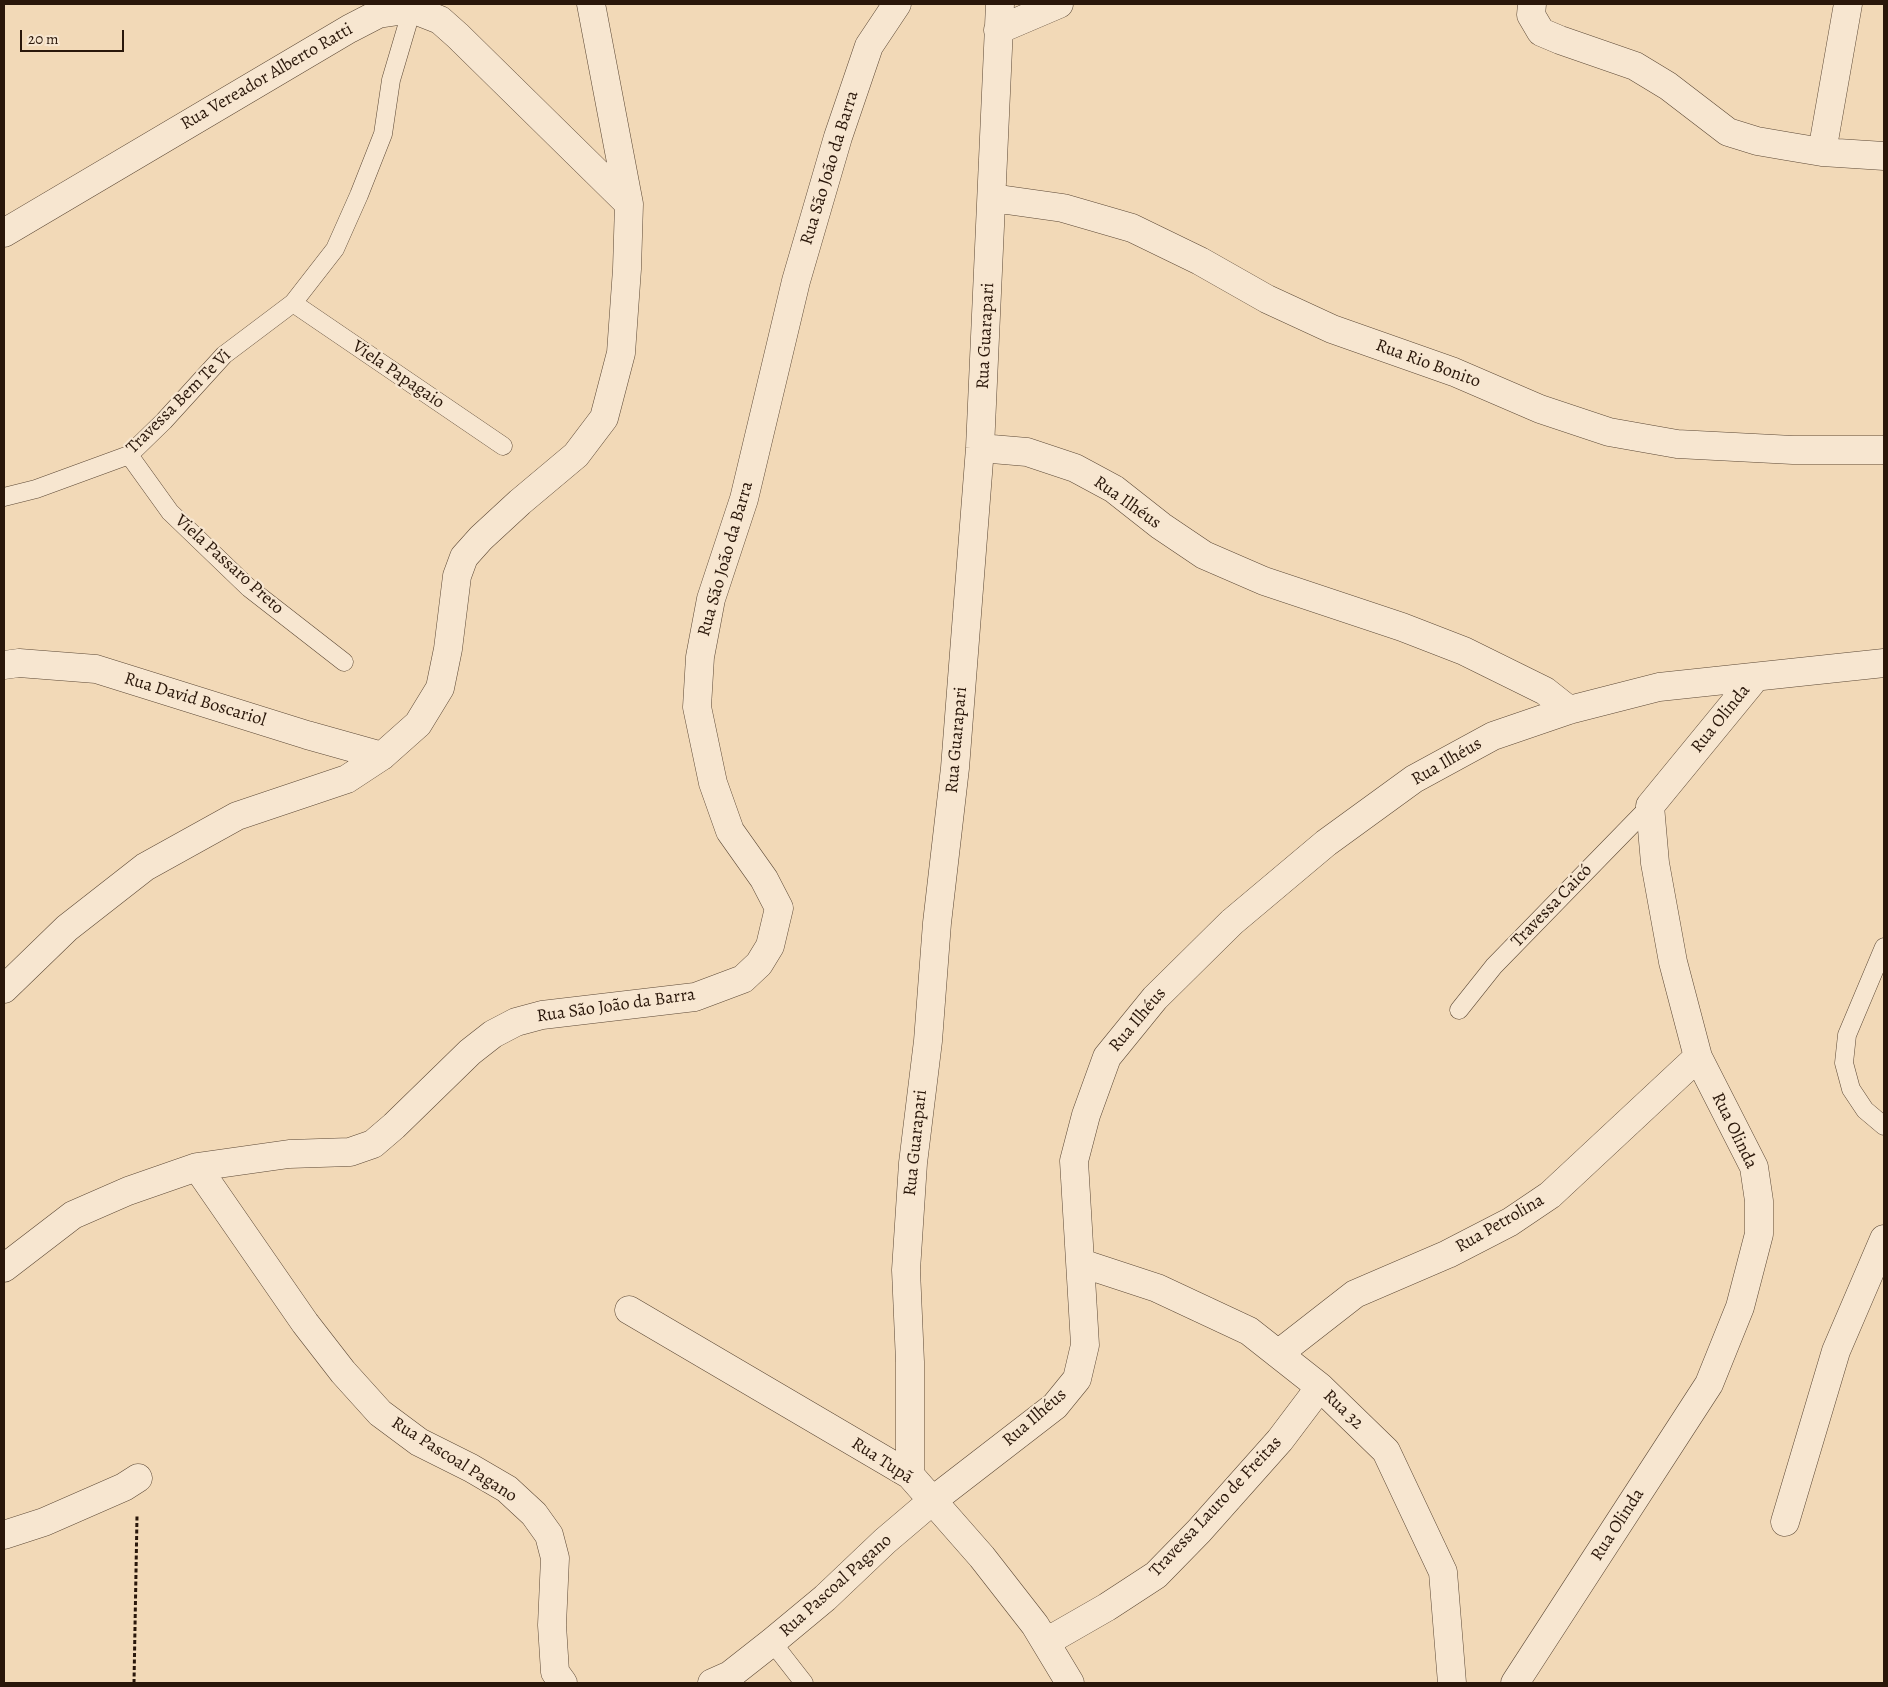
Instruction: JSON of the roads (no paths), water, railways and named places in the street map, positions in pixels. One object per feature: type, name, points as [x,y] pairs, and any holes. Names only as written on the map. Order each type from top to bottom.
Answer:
[{"type":"street","points":[[4,990],[67,928],[144,867],[237,816],[347,779],[382,756],[418,724],[440,688],[448,649],[457,576],[464,557],[481,538],[520,502],[576,455],[604,418],[621,352],[627,269],[629,204],[591,4]]},
{"type":"street","name":"Rua São João da Barra","points":[[4,1268],[73,1215],[128,1191],[197,1167],[289,1154],[350,1152],[373,1144],[470,1052],[493,1034],[516,1022],[542,1016],[695,997],[743,979],[759,964],[770,946],[779,908],[764,879],[730,831],[713,784],[697,707],[700,657],[711,599],[744,499],[796,281],[836,146],[869,46],[897,4]]},
{"type":"street","points":[[999,17],[1059,4]]},
{"type":"street","points":[[1532,4],[1531,15],[1542,32],[1635,66],[1668,86],[1728,132],[1757,141],[1822,152],[1884,156]]},
{"type":"street","points":[[1822,152],[1848,4]]},
{"type":"street","points":[[412,8],[440,20],[458,36],[629,204]]},
{"type":"street","name":"Rua Vereador Alberto Ratti","points":[[4,233],[349,29],[378,14],[412,8]]},
{"type":"street","name":"Rua Guarapari","points":[[910,1475],[910,1362],[906,1270],[913,1163],[928,1041],[937,923],[955,768],[980,448],[999,17]]},
{"type":"street","name":"Rua Rio Bonito","points":[[992,198],[1063,208],[1132,228],[1200,261],[1267,299],[1332,329],[1454,372],[1540,409],[1609,432],[1677,444],[1793,450],[1884,450]]},
{"type":"street","name":"Rua Ilhéus","points":[[980,448],[1028,452],[1075,468],[1114,489],[1161,526],[1204,555],[1264,581],[1402,627],[1464,651],[1545,691],[1568,710]]},
{"type":"street","name":"Rua David Boscariol","points":[[4,665],[18,663],[96,669],[307,735],[382,756]]},
{"type":"street","name":"Rua Ilhéus","points":[[932,1501],[1054,1406],[1077,1379],[1085,1345],[1074,1161],[1086,1115],[1107,1057],[1154,998],[1232,922],[1326,843],[1414,779],[1494,736],[1568,710],[1659,687],[1884,663]]},
{"type":"street","name":"Rua Olinda","points":[[1515,1683],[1709,1384],[1740,1307],[1759,1234],[1760,1200],[1754,1167],[1698,1057],[1673,962],[1655,862],[1650,806],[1755,678]]},
{"type":"street","name":"Rua Petrolina","points":[[1278,1354],[1355,1294],[1448,1254],[1510,1222],[1550,1195],[1698,1057]]},
{"type":"street","name":"Rua Pascoal Pagano","points":[[197,1167],[305,1323],[343,1372],[380,1413],[419,1442],[471,1468],[507,1490],[534,1514],[549,1535],[555,1558],[552,1625],[555,1672],[562,1683]]},
{"type":"street","points":[[1785,1522],[1836,1351],[1884,1239]]},
{"type":"street","name":"Rua 32","points":[[1081,1263],[1157,1288],[1249,1331],[1320,1387],[1386,1451],[1443,1572],[1452,1683]]},
{"type":"street","name":"Rua Tupã","points":[[629,1310],[910,1475],[982,1557],[1035,1624],[1070,1683]]},
{"type":"street","name":"Travessa Lauro de Freitas","points":[[1046,1642],[1107,1607],[1156,1575],[1280,1440],[1320,1387]]},
{"type":"street","points":[[4,1535],[44,1522],[124,1487],[138,1478]]},
{"type":"street","name":"Rua Pascoal Pagano","points":[[712,1683],[730,1675],[772,1642],[825,1598],[885,1541],[932,1501]]},
{"type":"lane","name":"Travessa Bem Te Vi","points":[[4,496],[36,489],[129,455],[164,421],[224,355],[293,303],[335,249],[359,195],[383,134],[391,80],[412,8]]},
{"type":"lane","name":"Viela Papagaio","points":[[293,303],[503,446]]},
{"type":"lane","name":"Viela Passaro Preto","points":[[129,455],[170,512],[249,588],[344,662]]},
{"type":"lane","name":"Travessa Caicó","points":[[1459,1010],[1494,966],[1650,806]]},
{"type":"lane","points":[[1884,947],[1847,1036],[1844,1063],[1851,1089],[1865,1110],[1884,1126]]},
{"type":"lane","points":[[772,1642],[804,1683]]}]
